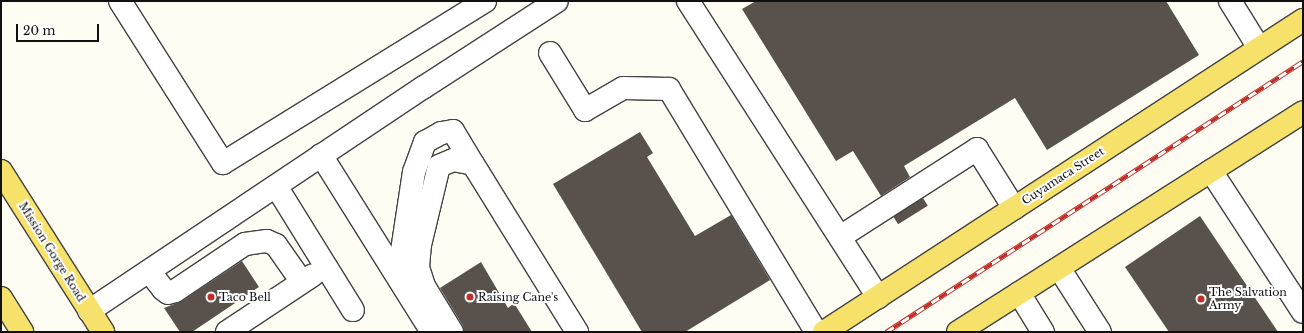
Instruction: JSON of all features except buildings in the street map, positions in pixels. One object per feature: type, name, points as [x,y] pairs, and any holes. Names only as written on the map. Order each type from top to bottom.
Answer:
[{"type":"main road","name":"Cuyamaca Street","points":[[824,332],[1303,20]]},
{"type":"main road","points":[[958,332],[1303,112]]},
{"type":"main road","name":"Mission Gorge Road","points":[[1,171],[102,332]]},
{"type":"main road","points":[[1,298],[22,332]]},
{"type":"lane","points":[[120,1],[223,163],[485,1]]},
{"type":"lane","points":[[89,311],[322,155],[557,1]]},
{"type":"lane","points":[[688,1],[878,297]]},
{"type":"lane","points":[[1230,1],[1259,48]]},
{"type":"lane","points":[[550,53],[585,110],[623,88],[669,88],[816,332]]},
{"type":"lane","points":[[452,332],[402,251],[414,172],[426,142],[442,133],[454,131],[577,332]]},
{"type":"lane","points":[[840,237],[977,149],[1014,208]]},
{"type":"lane","points":[[322,155],[432,332]]},
{"type":"lane","points":[[424,286],[418,267],[420,245],[439,166],[453,160],[473,164]]},
{"type":"lane","points":[[1211,170],[1303,312]]},
{"type":"lane","points":[[276,186],[353,310]]},
{"type":"lane","points":[[149,271],[168,293],[175,291],[245,244],[267,241],[276,245],[302,282]]},
{"type":"lane","points":[[228,332],[326,266]]},
{"type":"lane","points":[[1059,268],[1100,332]]},
{"type":"lane","points":[[1019,293],[1043,332]]},
{"type":"railway","points":[[886,332],[1303,61]]},
{"type":"place","name":"Taco Bell","points":[[211,297]]},
{"type":"place","name":"Raising Cane's","points":[[470,297]]},
{"type":"place","name":"The Salvation Army","points":[[1201,299]]}]
